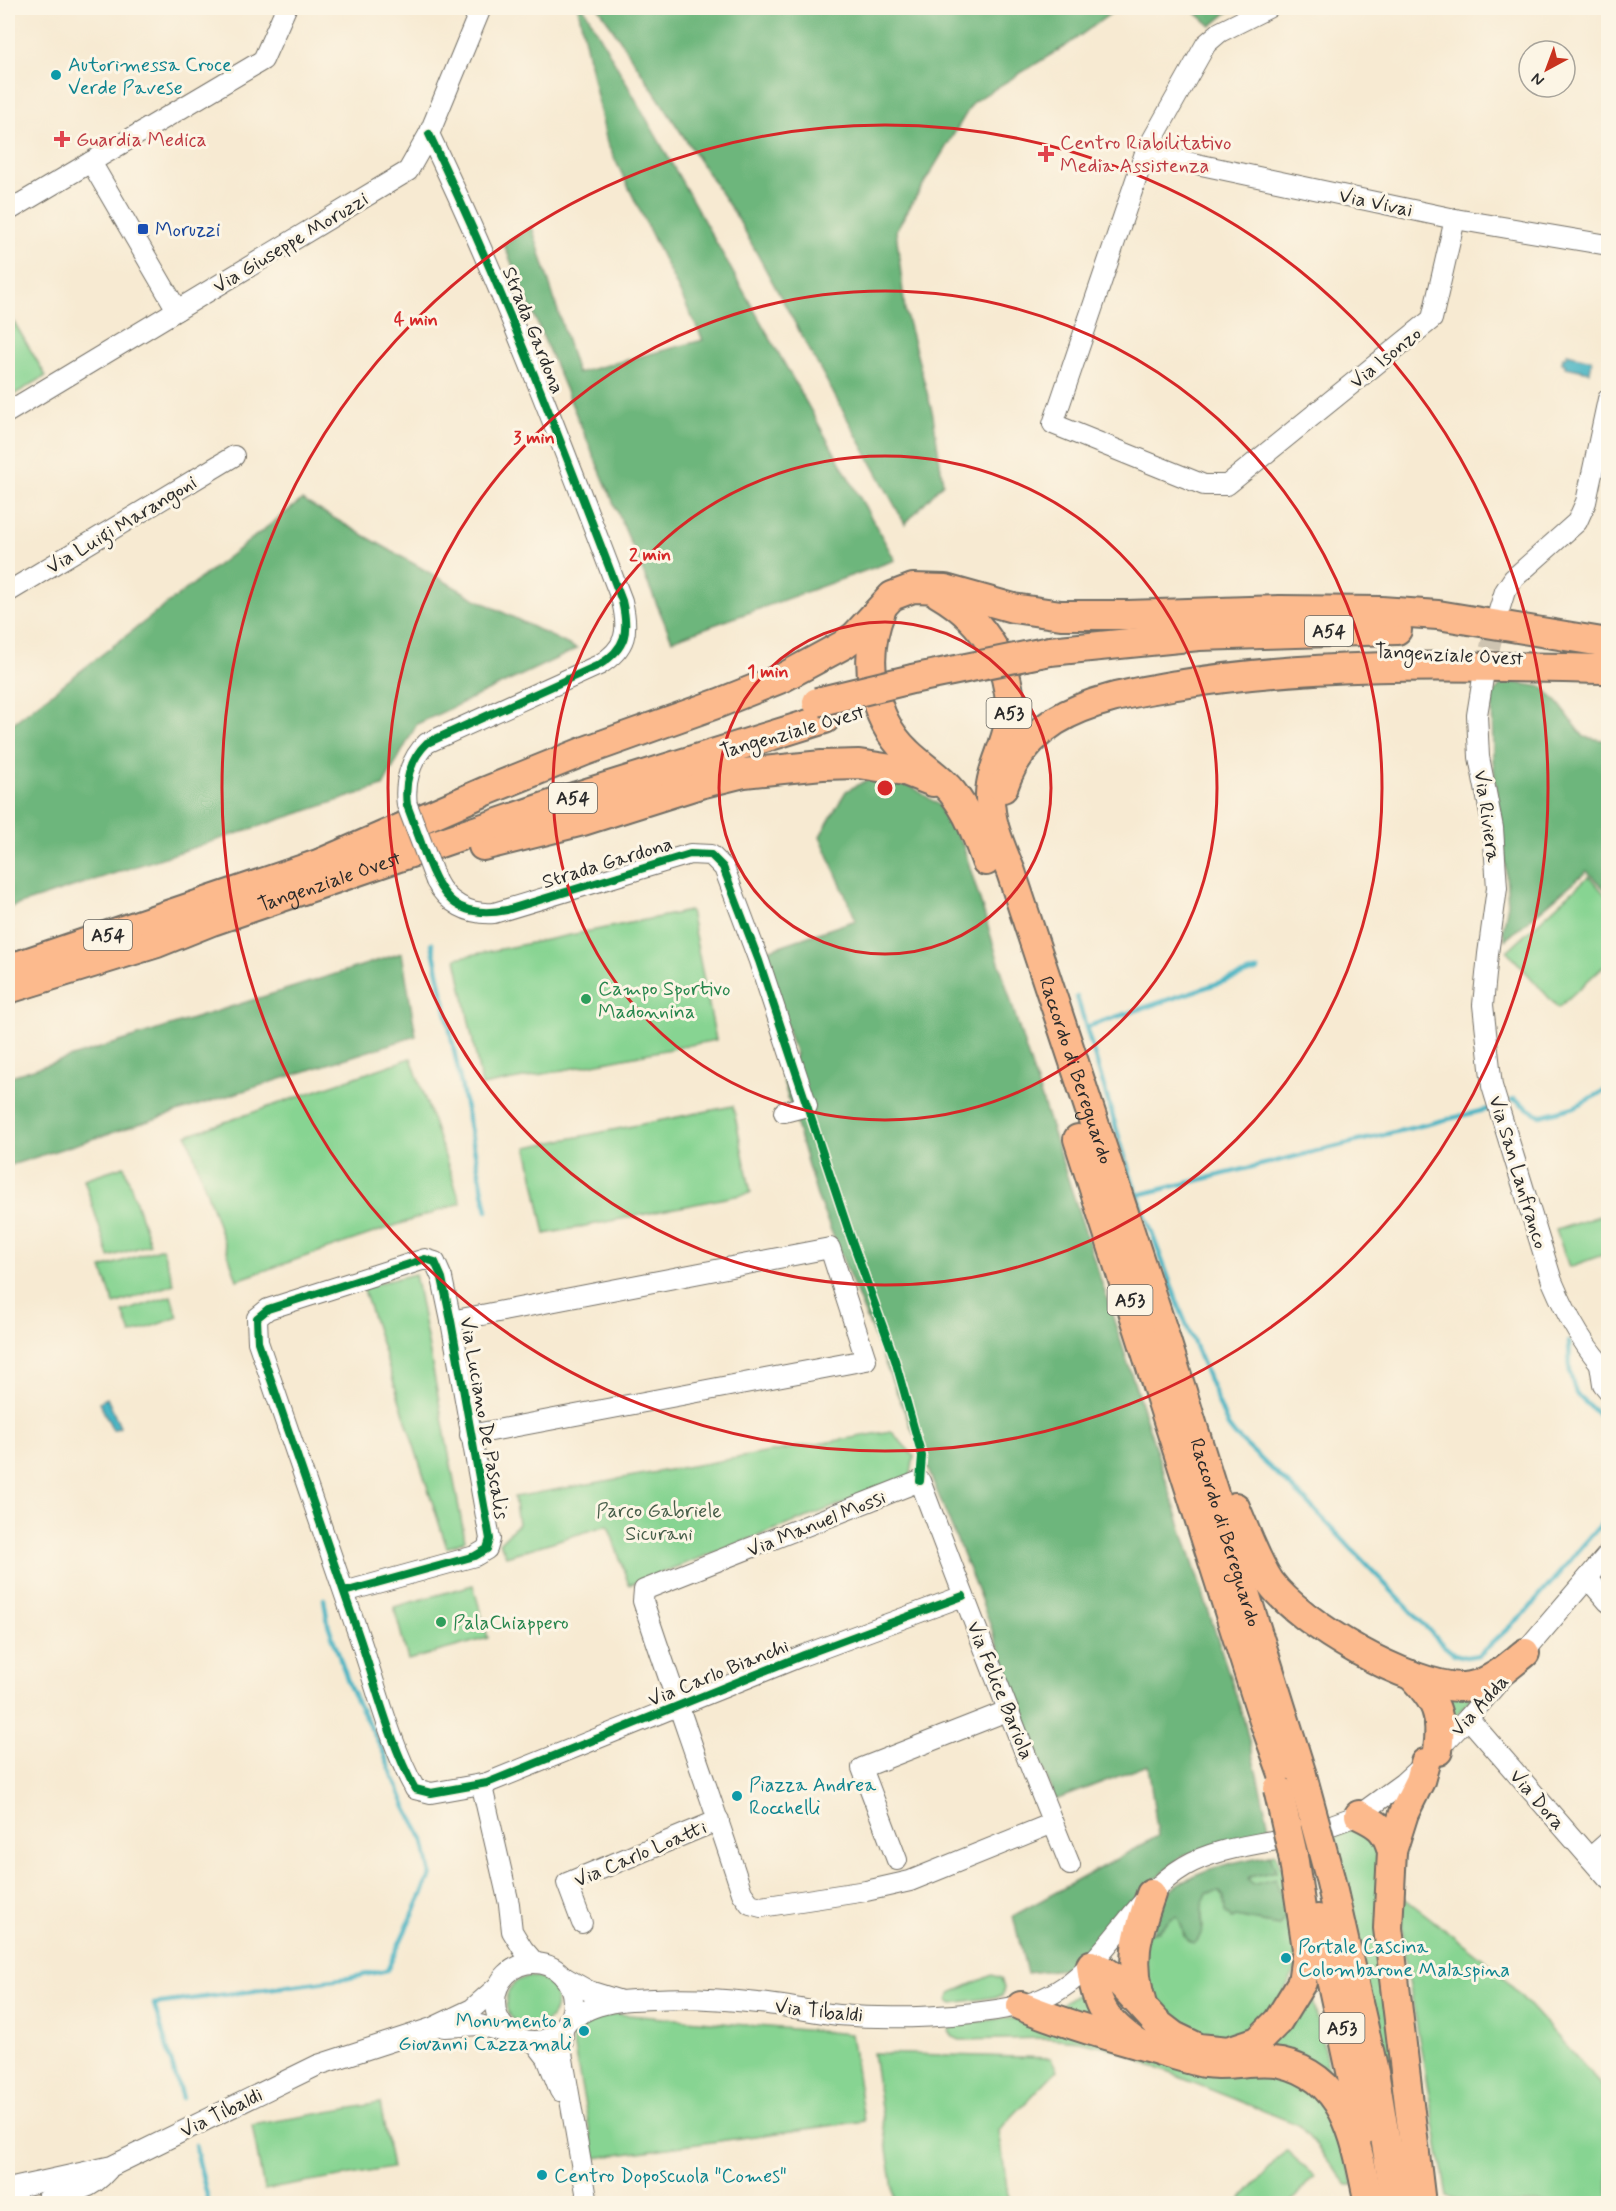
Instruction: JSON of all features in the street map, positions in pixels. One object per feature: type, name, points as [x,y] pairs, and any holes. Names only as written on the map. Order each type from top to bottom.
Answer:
[{"type":"highway","points":[[323,873],[476,796],[585,751],[782,678],[828,655],[849,641],[884,604],[899,592],[921,587],[945,589],[1020,609],[1061,615],[1280,610],[1381,611],[1438,615],[1608,645]]},
{"type":"highway","name":"A53","points":[[921,587],[940,595],[973,619],[984,631],[994,648],[1004,675],[1009,702],[1009,723],[991,782],[990,802],[1002,877]]},
{"type":"highway","name":"A53","points":[[884,604],[872,637],[870,658],[876,695],[884,721],[902,746],[944,783],[960,802],[970,816],[1002,877]]},
{"type":"highway","name":"Tangenziale Ovest","points":[[8,989],[157,943],[323,873],[672,747],[821,711],[912,679],[1052,661],[1199,636],[1399,630],[1608,645]]},
{"type":"highway","name":"Tangenziale Ovest","points":[[1052,661],[1304,649],[1407,650],[1507,655],[1608,668]]},
{"type":"highway","points":[[1002,877],[1000,810],[1002,791],[1009,773],[1024,749],[1043,730],[1064,716],[1098,702],[1150,689],[1197,681],[1269,673],[1432,665],[1608,668]]},
{"type":"highway","points":[[323,873],[447,856],[744,773],[785,768],[849,764],[889,767],[927,779],[960,802]]},
{"type":"highway","name":"Tangenziale Ovest","points":[[8,969],[208,901],[323,873]]},
{"type":"highway","name":"Raccordo di Bereguardo","points":[[1002,877],[1164,1334],[1289,1784],[1292,1849],[1378,2204]]},
{"type":"highway","name":"Raccordo di Bereguardo","points":[[1002,877],[1105,1221],[1264,1721],[1330,1878],[1375,2077],[1396,2204]]},
{"type":"highway","points":[[8,952],[208,901]]},
{"type":"highway","points":[[8,1005],[157,943]]},
{"type":"highway","points":[[1164,1334],[1257,1557],[1270,1582],[1293,1607],[1332,1636],[1411,1675],[1437,1684],[1464,1688],[1492,1679],[1525,1653]]},
{"type":"highway","points":[[1411,1675],[1426,1692],[1437,1710],[1440,1732],[1431,1757],[1404,1814],[1392,1851],[1388,1928],[1421,2204]]},
{"type":"highway","points":[[1359,1815],[1380,1827],[1388,1836],[1392,1851]]},
{"type":"highway","points":[[1138,2044],[1110,2021],[1100,2007],[1093,1989],[1091,1965],[1117,1979],[1157,2023],[1174,2036],[1199,2048],[1228,2051],[1258,2041],[1278,2021],[1302,1982],[1307,1949],[1292,1849]]},
{"type":"highway","points":[[1143,2007],[1135,1981],[1136,1941],[1151,1894]]},
{"type":"highway","points":[[1021,2006],[1049,2017],[1205,2063],[1281,2063],[1309,2073],[1330,2090],[1344,2111],[1361,2167],[1369,2204]]},
{"type":"street","points":[[8,212],[263,60],[286,8]]},
{"type":"street","points":[[1145,153],[1206,44],[1220,32],[1268,8]]},
{"type":"street","name":"Via Giuseppe Moruzzi","points":[[8,412],[408,171],[429,134],[475,12]]},
{"type":"street","name":"Strada Gardona","points":[[429,134],[477,235],[546,403],[622,601],[628,624],[622,644],[612,657],[599,665],[427,743],[415,758],[408,777],[407,805],[436,881],[445,895],[458,905],[475,912],[494,913],[690,854],[711,855],[723,867],[728,879],[759,961],[807,1106],[784,1112]]},
{"type":"street","name":"Via Vivai","points":[[1145,153],[1455,219],[1608,245]]},
{"type":"street","name":"Via Isonzo","points":[[1145,153],[1053,424],[1204,484],[1227,484],[1432,320],[1455,219]]},
{"type":"street","points":[[91,162],[177,310]]},
{"type":"street","points":[[1497,617],[1505,591],[1513,579],[1577,522],[1586,502],[1606,424],[1608,399]]},
{"type":"street","name":"Via Luigi Marangoni","points":[[8,592],[234,456]]},
{"type":"street","name":"Via Riviera","points":[[1483,678],[1477,715],[1479,757],[1493,828],[1497,888],[1488,954]]},
{"type":"street","name":"Via San Lanfranco","points":[[1488,954],[1483,1005],[1492,1086],[1552,1281],[1565,1312],[1604,1368],[1603,1384],[1608,1390]]},
{"type":"street","name":"Via Luciano De Pascalis","points":[[451,1321],[830,1248],[866,1359],[471,1435]]},
{"type":"street","name":"Via Luciano De Pascalis","points":[[425,1258],[435,1262],[442,1278],[451,1321],[490,1539],[487,1549],[475,1556],[344,1592],[258,1342],[257,1318],[268,1310],[425,1258]]},
{"type":"street","name":"Via Manuel Mossi","points":[[677,1707],[643,1601],[644,1590],[920,1481]]},
{"type":"street","name":"Via Felice Bariola","points":[[920,1481],[1007,1711],[1031,1763],[1070,1865]]},
{"type":"street","name":"Via Adda","points":[[1326,1827],[1359,1815],[1403,1783],[1431,1757],[1589,1580],[1608,1554]]},
{"type":"street","points":[[1589,1580],[1608,1602]]},
{"type":"street","name":"Via Carlo Bianchi","points":[[344,1592],[406,1772],[415,1789],[430,1793],[487,1783],[804,1655],[963,1596]]},
{"type":"street","points":[[677,1707],[719,1820],[742,1893],[750,1904],[761,1907],[866,1891],[910,1881],[1053,1823]]},
{"type":"street","points":[[897,1860],[862,1768],[1007,1711]]},
{"type":"street","name":"Via Dora","points":[[1468,1718],[1608,1879]]},
{"type":"street","points":[[487,1783],[483,1791],[509,1904],[512,1932],[495,1999],[496,2012],[502,2024],[511,2034],[522,2039],[534,2041],[550,2038],[565,2025]]},
{"type":"street","name":"Via Carlo Loatti","points":[[582,1923],[567,1883],[719,1820]]},
{"type":"street","points":[[1590,1858],[1608,1842]]},
{"type":"street","points":[[1151,1894],[1168,1878],[1204,1856],[1292,1849]]},
{"type":"street","name":"Via Tibaldi","points":[[565,2025],[591,2008],[618,2000],[682,1998],[759,2003],[839,2015],[911,2017],[1021,2006],[1062,1989],[1091,1965],[1151,1894]]},
{"type":"street","points":[[512,1932],[523,1950],[535,1963]]},
{"type":"street","points":[[500,1982],[520,1966],[535,1963],[551,1967],[564,1977],[571,1991],[573,2007],[565,2025],[562,2053],[588,2204]]},
{"type":"street","name":"Via Tibaldi","points":[[564,1977],[589,1991],[618,2000]]},
{"type":"street","name":"Via Tibaldi","points":[[8,2189],[112,2166],[318,2065],[432,2028],[472,2009],[500,1982]]},
{"type":"street","name":"Via Tibaldi","points":[[432,2028],[480,2025],[511,2034]]},
{"type":"street","points":[[534,2041],[547,2058],[574,2130]]},
{"type":"street","points":[[43,2204],[50,2196],[87,2188],[99,2180],[112,2166]]},
{"type":"street","points":[[8,2203],[21,2204]]},
{"type":"green space","points":[[578,8],[584,8],[895,560],[672,640],[504,245],[532,227],[577,373],[703,340],[607,143]]},
{"type":"green space","points":[[599,8],[1118,8],[1067,45],[973,102],[896,230],[905,310],[933,415],[943,483],[905,524],[738,219]]},
{"type":"green space","points":[[1190,8],[1233,8],[1211,26]]},
{"type":"green space","points":[[8,312],[46,376],[8,398]]},
{"type":"green space","points":[[302,500],[472,597],[577,649],[417,724],[383,786],[8,908],[8,727]]},
{"type":"green space","points":[[1505,681],[1543,687],[1584,737],[1608,741],[1608,893],[1587,871],[1505,940],[1503,930],[1508,904],[1493,761],[1492,695]]},
{"type":"green space","points":[[869,779],[911,786],[939,805],[963,845],[1024,1044],[1244,1720],[1270,1830],[1184,1855],[1145,1887],[1103,1932],[1063,1969],[1027,1973],[1013,1916],[1158,1836],[1148,1765],[1055,1800],[980,1597],[817,1196],[782,1077],[796,1055],[762,952],[856,920],[820,836],[846,791]]},
{"type":"green space","points":[[1589,876],[1608,898],[1608,962],[1558,1008],[1507,951]]},
{"type":"green space","name":"Campo Sportivo Madonnina","points":[[690,911],[716,1040],[482,1086],[456,958]]},
{"type":"green space","points":[[402,953],[416,1036],[8,1166],[8,1077]]},
{"type":"green space","points":[[411,1058],[461,1203],[237,1280],[187,1135]]},
{"type":"green space","points":[[733,1106],[751,1193],[545,1234],[527,1147]]},
{"type":"green space","points":[[124,1166],[150,1244],[109,1257],[84,1179]]},
{"type":"green space","points":[[1608,1213],[1608,1253],[1569,1267],[1556,1230]]},
{"type":"green space","points":[[162,1248],[174,1284],[114,1304],[102,1268]]},
{"type":"green space","points":[[415,1274],[465,1540],[447,1548],[363,1287]]},
{"type":"green space","points":[[171,1296],[178,1317],[131,1334],[123,1312]]},
{"type":"green space","name":"Parco Gabriele Sicurani","points":[[891,1431],[914,1456],[910,1478],[629,1585],[608,1525],[506,1556],[500,1542],[518,1524],[514,1497]]},
{"type":"green space","name":"PalaChiappero","points":[[473,1585],[488,1638],[408,1660],[394,1607]]},
{"type":"green space","points":[[1438,1693],[1473,1696],[1449,1723]]},
{"type":"green space","points":[[1360,1823],[1380,1843],[1409,2177],[1331,1835]]},
{"type":"green space","points":[[1275,1853],[1285,1877],[1300,1961],[1270,2019],[1219,2045],[1160,2021],[1139,1949],[1142,1933],[1159,1931],[1177,1916],[1184,1937],[1203,1928],[1201,1905],[1207,1893],[1220,1892],[1224,1897],[1225,1912],[1245,1919],[1278,1925],[1248,1880],[1249,1877],[1276,1871],[1270,1855]]},
{"type":"green space","points":[[1270,1855],[1276,1871],[1249,1877],[1248,1880],[1252,1885],[1275,1879],[1288,1916],[1279,1925],[1236,1917],[1232,1919],[1225,1912],[1224,1897],[1220,1892],[1207,1893],[1202,1906],[1202,1931],[1195,1943],[1185,1936],[1177,1916],[1153,1932],[1159,1904],[1171,1890],[1183,1881],[1211,1869]]},
{"type":"green space","points":[[1399,1894],[1495,1968],[1608,2092],[1608,2203],[1473,2204],[1447,2196],[1405,1959]]},
{"type":"green space","points":[[992,1975],[1001,1978],[1004,1988],[1002,1996],[953,2003],[948,2000],[951,1993]]},
{"type":"green space","points":[[536,1977],[549,1984],[555,1992],[555,2012],[549,2020],[541,2026],[526,2027],[513,2020],[507,2012],[506,1997],[513,1984],[521,1978]]},
{"type":"green space","points":[[1083,1990],[1098,2021],[1060,2006]]},
{"type":"green space","points":[[1310,1993],[1312,1995],[1330,2076],[1255,2049]]},
{"type":"green space","points":[[616,2014],[851,2034],[864,2121],[595,2158],[572,2038],[582,2020]]},
{"type":"green space","points":[[1005,2018],[1023,2019],[1264,2070],[1304,2082],[1331,2110],[1354,2185],[1348,2185],[1299,2125],[1149,2065],[1115,2049],[1080,2041],[1047,2038],[960,2040],[953,2037],[949,2031],[952,2025]]},
{"type":"green space","points":[[873,2053],[1051,2058],[1057,2070],[999,2130],[1009,2203],[895,2203]]},
{"type":"green space","points":[[380,2103],[392,2168],[264,2190],[252,2125]]},
{"type":"green space","points":[[1286,2150],[1314,2176],[1290,2203],[1238,2203]]},
{"type":"water","points":[[1567,354],[1592,360],[1590,372],[1565,367],[1562,363],[1563,357]]},
{"type":"water","points":[[107,1398],[120,1427],[113,1430],[99,1402]]},
{"type":"waterway","points":[[432,943],[487,1211]]},
{"type":"waterway","points":[[1086,1027],[1258,970]]},
{"type":"waterway","points":[[1077,997],[1130,1174],[1182,1314],[1228,1426],[1307,1502],[1443,1645],[1454,1654],[1466,1657],[1479,1655],[1528,1610],[1608,1516]]},
{"type":"waterway","points":[[1512,1100],[1514,1099],[1540,1116],[1574,1107],[1608,1089]]},
{"type":"waterway","points":[[1138,1195],[1489,1109]]},
{"type":"waterway","points":[[1569,1342],[1570,1373],[1576,1394],[1608,1423]]},
{"type":"waterway","points":[[182,2098],[154,2004],[349,1978],[387,1970],[431,1875],[424,1841],[406,1807],[382,1749],[351,1690],[328,1624],[324,1599]]},
{"type":"waterway","points":[[195,2145],[209,2204]]},
{"type":"tunnel","points":[[1483,678],[1497,617]]},
{"type":"cycle path","points":[[429,134],[482,249],[554,424],[622,601],[625,630],[624,638],[615,652],[599,665],[427,743],[412,764],[406,788],[407,805],[437,882],[452,902],[474,911],[507,910],[690,854],[711,855],[723,867],[759,961],[850,1235],[895,1360],[922,1456],[920,1481]]},
{"type":"cycle path","points":[[344,1592],[475,1556],[487,1549],[490,1539],[442,1278],[435,1262],[425,1259],[268,1309],[257,1318],[258,1342],[391,1735],[415,1789],[431,1793],[487,1783],[804,1655],[963,1596]]},
{"type":"place","name":"Autorimessa Croce Verde Pavese","points":[[56,75]]},
{"type":"place","name":"Guardia Medica","points":[[62,139]]},
{"type":"place","name":"Centro Riabilitativo Media Assistenza","points":[[1046,154]]},
{"type":"place","name":"Moruzzi","points":[[143,229]]},
{"type":"place","name":"Campo Sportivo Madonnina","points":[[586,999]]},
{"type":"place","name":"PalaChiappero","points":[[441,1622]]},
{"type":"place","name":"Piazza Andrea Rocchelli","points":[[737,1796]]},
{"type":"place","name":"Portale Cascina Colombarone Malaspina","points":[[1286,1958]]},
{"type":"place","name":"Monumento a Giovanni Cazzamali","points":[[584,2031]]},
{"type":"place","name":"Centro Doposcuola \"Comes\"","points":[[542,2175]]}]
